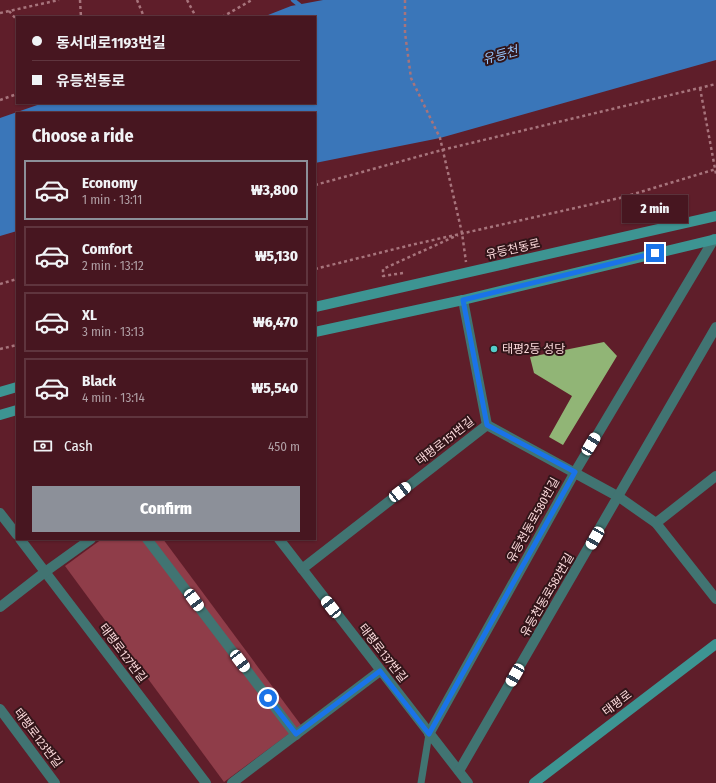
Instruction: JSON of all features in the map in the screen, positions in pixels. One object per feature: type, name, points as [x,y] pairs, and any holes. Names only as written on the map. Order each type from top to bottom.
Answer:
[{"type":"main road","name":"유등천동로","points":[[316,307],[716,216]]},
{"type":"main road","points":[[316,332],[463,300],[715,239]]},
{"type":"main road","points":[[0,392],[16,387]]},
{"type":"main road","points":[[0,415],[16,410]]},
{"type":"main road","name":"태평로","points":[[534,783],[716,644]]},
{"type":"street","name":"유등천동로580번길","points":[[429,734],[575,472],[715,239]]},
{"type":"street","points":[[463,300],[487,425]]},
{"type":"street","name":"유등천동로582번길","points":[[459,771],[619,497],[716,327]]},
{"type":"street","name":"태평로151번길","points":[[302,569],[487,425],[619,497],[656,523],[716,599]]},
{"type":"street","points":[[656,523],[716,476]]},
{"type":"street","points":[[0,513],[16,534]]},
{"type":"street","name":"태평로127번길","points":[[21,540],[206,783]]},
{"type":"street","points":[[0,607],[90,540]]},
{"type":"street","points":[[148,540],[296,734]]},
{"type":"street","name":"태평로137번길","points":[[280,540],[468,783]]},
{"type":"street","points":[[232,783],[380,671]]},
{"type":"street","name":"태평로123번길","points":[[0,709],[55,783]]},
{"type":"lane","points":[[421,783],[429,734]]},
{"type":"path","points":[[0,13],[59,0]]},
{"type":"path","points":[[80,0],[81,16]]},
{"type":"path","points":[[137,0],[144,16]]},
{"type":"path","points":[[188,0],[196,16]]},
{"type":"path","points":[[224,16],[252,0]]},
{"type":"path","points":[[405,0],[405,33],[411,78],[440,138],[462,233],[468,272]]},
{"type":"path","points":[[9,11],[16,19]]},
{"type":"path","points":[[316,185],[442,150],[716,84]]},
{"type":"path","points":[[700,88],[716,174]]},
{"type":"path","points":[[0,100],[16,94]]},
{"type":"path","points":[[316,269],[462,233],[624,197],[716,169]]},
{"type":"path","points":[[405,273],[383,276],[383,269],[462,233]]},
{"type":"path","points":[[1,284],[16,279]]},
{"type":"path","points":[[0,349],[16,345]]},
{"type":"shaded area","points":[[101,540],[164,540],[301,725],[224,782],[65,566]]},
{"type":"water","name":"유등천","points":[[323,0],[716,0],[716,60],[440,138],[316,163],[316,112],[17,112],[40,104],[316,104],[316,16],[266,16],[291,6]]},
{"type":"water","points":[[16,112],[16,231],[0,236],[0,118]]},
{"type":"building","points":[[604,342],[617,356],[563,445],[549,437],[572,396],[534,373],[530,357]]},
{"type":"waterway","points":[[293,0],[303,8]]},
{"type":"place","name":"태평2동 성당","points":[[494,349]]},
{"type":"route","points":[[268,698],[296,734],[380,671],[429,734],[575,472],[487,425],[463,300],[655,253]]}]
